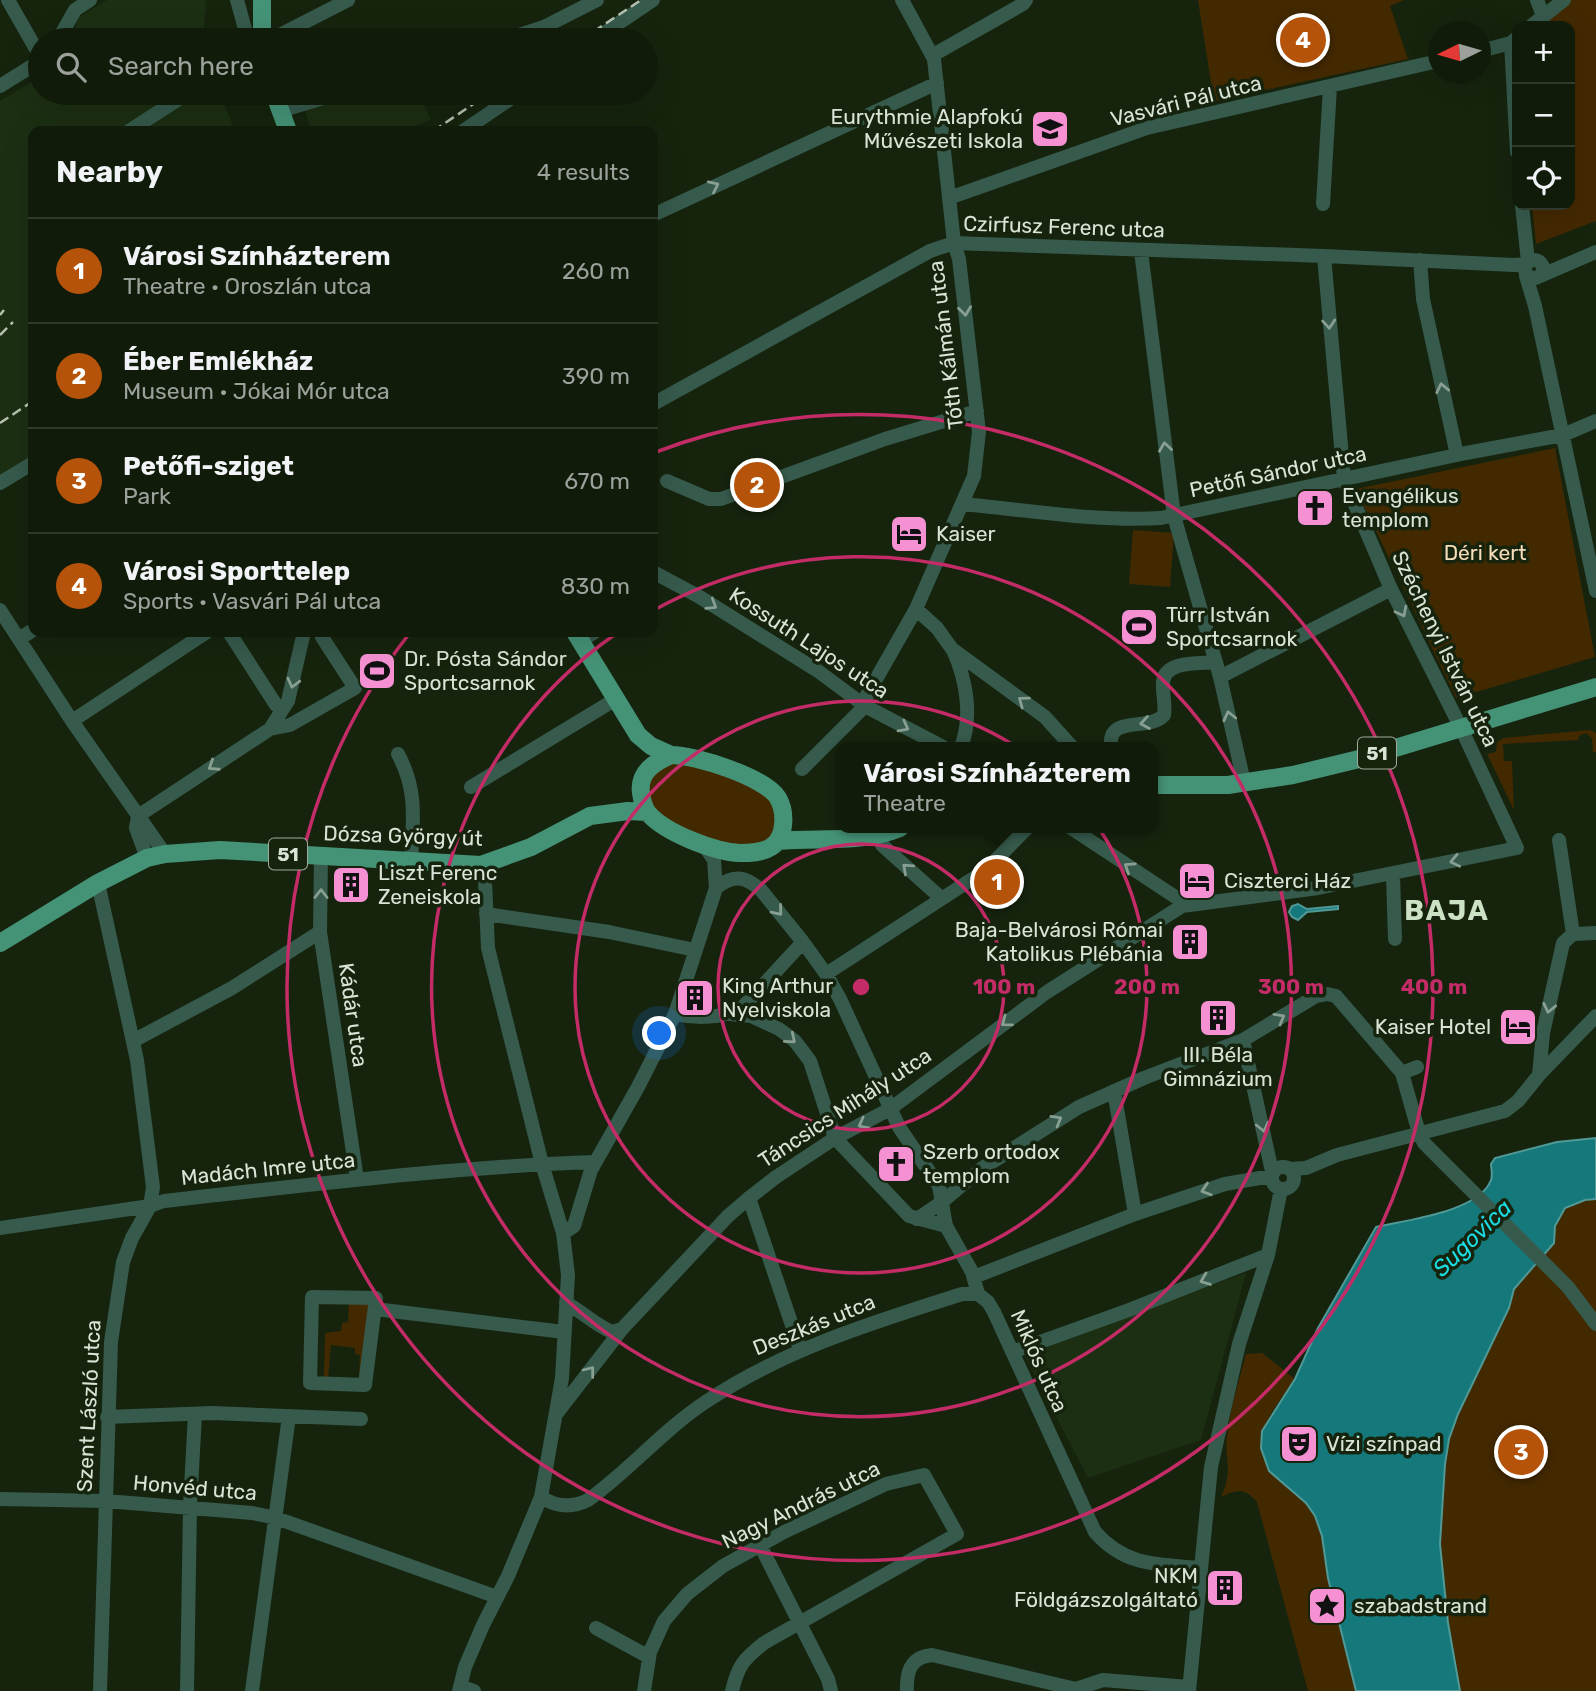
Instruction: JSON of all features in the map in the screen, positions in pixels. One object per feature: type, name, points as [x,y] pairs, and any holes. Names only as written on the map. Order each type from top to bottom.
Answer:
[{"type":"main road","points":[[262,0],[262,28]]},
{"type":"main road","points":[[278,105],[286,126]]},
{"type":"main road","points":[[584,637],[638,735],[647,770],[640,788],[647,812],[670,829],[725,852],[756,853],[778,841],[784,820],[778,798],[753,780],[717,764],[690,756],[671,755],[651,746],[638,735]]},
{"type":"main road","name":"51","points":[[1158,785],[1208,785],[1293,775],[1359,759],[1593,690]]},
{"type":"main road","points":[[647,770],[671,755]]},
{"type":"main road","name":"Dózsa György út","points":[[608,813],[640,788]]},
{"type":"main road","name":"Dózsa György út","points":[[0,943],[98,883],[147,859],[165,854],[220,850],[481,865],[531,846],[590,816],[647,812]]},
{"type":"main road","points":[[784,820],[810,838]]},
{"type":"main road","points":[[778,841],[854,838],[884,833]]},
{"type":"street","points":[[8,0],[28,36]]},
{"type":"street","points":[[65,28],[75,10],[90,0]]},
{"type":"street","points":[[237,0],[245,28]]},
{"type":"street","points":[[293,28],[348,0]]},
{"type":"street","points":[[538,28],[597,0]]},
{"type":"street","points":[[612,28],[653,0]]},
{"type":"street","name":"Tóth Kálmán utca","points":[[802,769],[865,706],[867,695],[916,609],[974,476],[979,432],[977,411],[959,259],[954,243],[933,55],[902,0]]},
{"type":"street","points":[[933,55],[1026,0]]},
{"type":"street","points":[[1537,0],[1543,16]]},
{"type":"street","points":[[1537,21],[1564,0]]},
{"type":"street","points":[[1491,47],[1512,41]]},
{"type":"street","name":"Vasvári Pál utca","points":[[949,198],[1147,128],[1428,63]]},
{"type":"street","points":[[0,86],[28,66]]},
{"type":"street","points":[[658,213],[937,83]]},
{"type":"street","points":[[1515,84],[1517,147]]},
{"type":"street","points":[[1323,204],[1330,87]]},
{"type":"street","points":[[137,126],[169,105]]},
{"type":"street","points":[[280,111],[300,105]]},
{"type":"street","points":[[470,126],[501,105]]},
{"type":"street","points":[[1523,210],[1535,306],[1596,591]]},
{"type":"street","name":"Czirfusz Ferenc utca","points":[[658,401],[930,251],[954,243],[1324,256],[1532,267]]},
{"type":"street","points":[[1140,251],[1174,516],[1220,677],[1244,782]]},
{"type":"street","points":[[1532,267],[1596,252]]},
{"type":"street","name":"Széchenyi István utca","points":[[1324,256],[1344,480],[1391,589],[1461,728],[1517,848],[1392,875]]},
{"type":"street","points":[[1420,260],[1423,299],[1457,455]]},
{"type":"street","points":[[667,481],[709,499],[720,499],[885,439],[977,411]]},
{"type":"street","name":"Petőfi Sándor utca","points":[[962,504],[1142,519],[1174,516],[1563,435],[1596,421]]},
{"type":"street","points":[[0,483],[28,466]]},
{"type":"street","name":"Kossuth Lajos utca","points":[[658,575],[698,596],[818,671],[865,706],[933,742]]},
{"type":"street","points":[[1220,677],[1391,589]]},
{"type":"street","points":[[916,609],[937,628],[952,649],[961,669],[965,684],[966,732],[963,742]]},
{"type":"street","points":[[0,610],[137,822],[165,854]]},
{"type":"street","points":[[19,639],[28,634]]},
{"type":"street","points":[[72,721],[199,637]]},
{"type":"street","points":[[232,637],[276,705]]},
{"type":"street","points":[[127,868],[132,855],[137,822],[270,729],[288,701],[303,637]]},
{"type":"street","points":[[270,729],[290,725],[355,688],[321,637]]},
{"type":"street","points":[[952,649],[1045,718],[1067,742]]},
{"type":"street","points":[[1111,742],[1112,734],[1121,726],[1156,721],[1164,715],[1163,681],[1166,673],[1173,667],[1216,662]]},
{"type":"street","points":[[471,788],[616,699]]},
{"type":"street","points":[[398,754],[407,771],[414,799],[411,862]]},
{"type":"street","points":[[137,822],[147,859]]},
{"type":"street","points":[[826,974],[986,870],[1022,833]]},
{"type":"street","points":[[1079,833],[1186,904],[1287,893],[1392,875],[1395,939]]},
{"type":"street","points":[[881,834],[882,845],[941,898]]},
{"type":"street","points":[[1539,1075],[1544,1033],[1568,939],[1559,840]]},
{"type":"street","points":[[704,845],[714,860],[717,885]]},
{"type":"street","points":[[564,1233],[574,1226],[595,1162],[638,1087],[675,1014],[717,885],[729,862],[742,853]]},
{"type":"street","name":"Kádár utca","points":[[321,856],[320,932],[356,1179]]},
{"type":"street","points":[[464,1689],[478,1635],[541,1497],[562,1378],[568,1275],[564,1233],[542,1164],[488,948],[485,881],[481,865]]},
{"type":"street","name":"Miklós utca","points":[[717,885],[732,878],[741,878],[761,890],[826,974],[899,1127],[939,1186],[946,1226],[974,1277],[978,1294],[988,1302],[1095,1532],[1117,1553],[1132,1560],[1202,1568]]},
{"type":"street","name":"Szent László utca","points":[[98,883],[133,1041],[153,1187],[150,1206],[132,1238],[121,1274],[108,1367],[100,1691]]},
{"type":"street","name":"Táncsics Mihály utca","points":[[557,1413],[622,1329],[728,1216],[749,1198],[835,1138],[890,1109],[1046,992],[1186,904]]},
{"type":"street","points":[[485,914],[609,932],[695,950]]},
{"type":"street","points":[[133,1041],[232,988],[320,932]]},
{"type":"street","points":[[1568,939],[1596,933]]},
{"type":"street","points":[[730,1014],[742,1008],[803,942]]},
{"type":"street","points":[[917,1219],[981,1169],[1079,1107],[1243,1040],[1316,996],[1327,994],[1336,996],[1402,1073],[1424,1143],[1568,1287],[1596,1324]]},
{"type":"street","points":[[675,1014],[691,1018],[730,1014],[751,1016],[779,1029],[802,1048],[813,1069],[835,1138],[901,1209],[917,1219],[946,1226]]},
{"type":"street","points":[[1243,1040],[1274,1184],[1337,1156],[1509,1109],[1596,1016]]},
{"type":"street","points":[[1402,1073],[1417,1067]]},
{"type":"street","points":[[1114,1091],[1135,1214]]},
{"type":"street","name":"Madách Imre utca","points":[[0,1228],[150,1206],[164,1201],[356,1179],[595,1162]]},
{"type":"street","points":[[974,1277],[1135,1214],[1225,1184],[1273,1173]]},
{"type":"street","points":[[906,1691],[906,1680],[913,1663],[920,1656],[932,1655],[1076,1690],[1102,1686],[1189,1689],[1211,1469],[1217,1437],[1239,1344],[1268,1255],[1272,1226],[1292,1178]]},
{"type":"street","points":[[749,1198],[800,1349]]},
{"type":"street","points":[[1012,1352],[1129,1310],[1268,1255]]},
{"type":"street","name":"Deszkás utca","points":[[541,1497],[550,1503],[571,1506],[588,1500],[705,1402],[742,1377],[800,1349],[962,1294],[978,1294]]},
{"type":"street","points":[[312,1297],[376,1298],[380,1309],[365,1385],[310,1383],[312,1297]]},
{"type":"street","points":[[566,1304],[601,1328],[612,1332],[622,1329]]},
{"type":"street","points":[[380,1309],[564,1332]]},
{"type":"street","points":[[107,1417],[195,1414],[361,1419]]},
{"type":"street","points":[[187,1691],[190,1507],[195,1414]]},
{"type":"street","points":[[252,1691],[289,1416]]},
{"type":"street","name":"Nagy András utca","points":[[644,1691],[649,1657],[664,1621],[687,1594],[723,1566],[760,1545],[886,1485],[924,1475],[957,1534],[799,1624]]},
{"type":"street","name":"Honvéd utca","points":[[0,1499],[106,1501],[252,1513],[276,1518],[497,1597]]},
{"type":"street","points":[[760,1545],[828,1679],[831,1691]]},
{"type":"street","points":[[733,1691],[737,1670],[746,1657],[764,1643],[799,1624]]},
{"type":"street","points":[[596,1628],[649,1657]]},
{"type":"shaded area","points":[[107,0],[206,0],[204,28],[75,28],[79,17]]},
{"type":"shaded area","points":[[28,84],[28,105],[225,105],[233,126],[28,126],[28,464],[0,482],[0,101]]},
{"type":"shaded area","points":[[320,105],[424,105],[431,119],[416,126],[310,126],[305,111]]},
{"type":"shaded area","points":[[1246,1273],[1201,1440],[1088,1478],[1023,1353]]},
{"type":"green space","points":[[1198,0],[1404,0],[1390,6],[1408,59],[1214,101]]},
{"type":"green space","points":[[1564,0],[1596,0],[1596,221],[1536,244],[1533,210],[1575,210],[1575,21],[1549,21]]},
{"type":"green space","name":"Déri kert","points":[[1555,448],[1595,657],[1456,698],[1356,489]]},
{"type":"green space","points":[[1133,530],[1174,533],[1170,587],[1129,584]]},
{"type":"green space","points":[[1590,730],[1596,733],[1596,752],[1593,752],[1592,738],[1586,733],[1579,736],[1578,740],[1503,744],[1504,761],[1512,761],[1514,810],[1487,754],[1496,752],[1497,742],[1503,738]]},
{"type":"green space","points":[[687,760],[762,791],[777,811],[773,836],[754,849],[706,840],[650,810],[647,778],[661,764]]},
{"type":"green space","points":[[1596,1199],[1596,1691],[1460,1691],[1448,1623],[1440,1544],[1449,1439],[1514,1289],[1554,1243],[1555,1226],[1565,1208],[1585,1200]]},
{"type":"green space","points":[[349,1301],[370,1301],[361,1377],[360,1355],[355,1354],[355,1348],[331,1345],[328,1378],[324,1377],[325,1333],[341,1331],[342,1323],[348,1322]]},
{"type":"green space","points":[[1262,1353],[1295,1379],[1267,1421],[1262,1440],[1265,1461],[1277,1478],[1308,1505],[1317,1521],[1356,1691],[1308,1691],[1257,1502],[1249,1494],[1240,1491],[1221,1497],[1228,1472],[1228,1426],[1246,1354]]},
{"type":"water","points":[[1298,904],[1307,909],[1338,906],[1338,909],[1307,912],[1298,920],[1289,912],[1292,906]]},
{"type":"water","name":"Sugovica","points":[[1596,1138],[1596,1199],[1585,1200],[1565,1208],[1555,1226],[1554,1243],[1514,1289],[1509,1308],[1458,1414],[1449,1439],[1440,1544],[1448,1623],[1460,1691],[1356,1691],[1328,1578],[1322,1536],[1315,1516],[1306,1503],[1269,1471],[1261,1448],[1262,1431],[1295,1379],[1318,1328],[1376,1227],[1440,1213],[1472,1200],[1484,1191],[1491,1180],[1491,1164],[1495,1158],[1557,1142]]},
{"type":"railway","points":[[599,28],[641,0]]},
{"type":"railway","points":[[440,126],[472,105]]},
{"type":"railway","points":[[0,315],[4,310]]},
{"type":"railway","points":[[0,335],[13,322]]},
{"type":"railway","points":[[0,423],[28,404]]},
{"type":"place","name":"Városi Sporttelep","points":[[1303,40]]},
{"type":"place","name":"Eurythmie Alapfokú Művészeti Iskola","points":[[1050,129]]},
{"type":"place","name":"Éber Emlékház","points":[[757,485]]},
{"type":"place","name":"Evangélikus templom","points":[[1315,508]]},
{"type":"place","name":"Kaiser","points":[[909,534]]},
{"type":"place","name":"Türr István Sportcsarnok","points":[[1139,627]]},
{"type":"place","name":"Dr. Pósta Sándor Sportcsarnok","points":[[377,671]]},
{"type":"place","name":"Ciszterci Ház","points":[[1197,881]]},
{"type":"place","name":"Városi Színházterem","points":[[997,882]]},
{"type":"place","name":"Liszt Ferenc Zeneiskola","points":[[351,885]]},
{"type":"place","name":"Baja-Belvárosi Római Katolikus Plébánia","points":[[1190,942]]},
{"type":"place","name":"King Arthur Nyelviskola","points":[[695,998]]},
{"type":"place","name":"III. Béla Gimnázium","points":[[1218,1018]]},
{"type":"place","name":"Kaiser Hotel","points":[[1518,1027]]},
{"type":"place","name":"Szerb ortodox templom","points":[[896,1164]]},
{"type":"place","name":"Vízi színpad","points":[[1299,1444]]},
{"type":"place","name":"Petőfi-sziget","points":[[1521,1452]]},
{"type":"place","name":"NKM Földgázszolgáltató","points":[[1225,1588]]},
{"type":"place","name":"szabadstrand","points":[[1327,1606]]},
{"type":"district","name":"BAJA","points":[[1447,910]]}]
